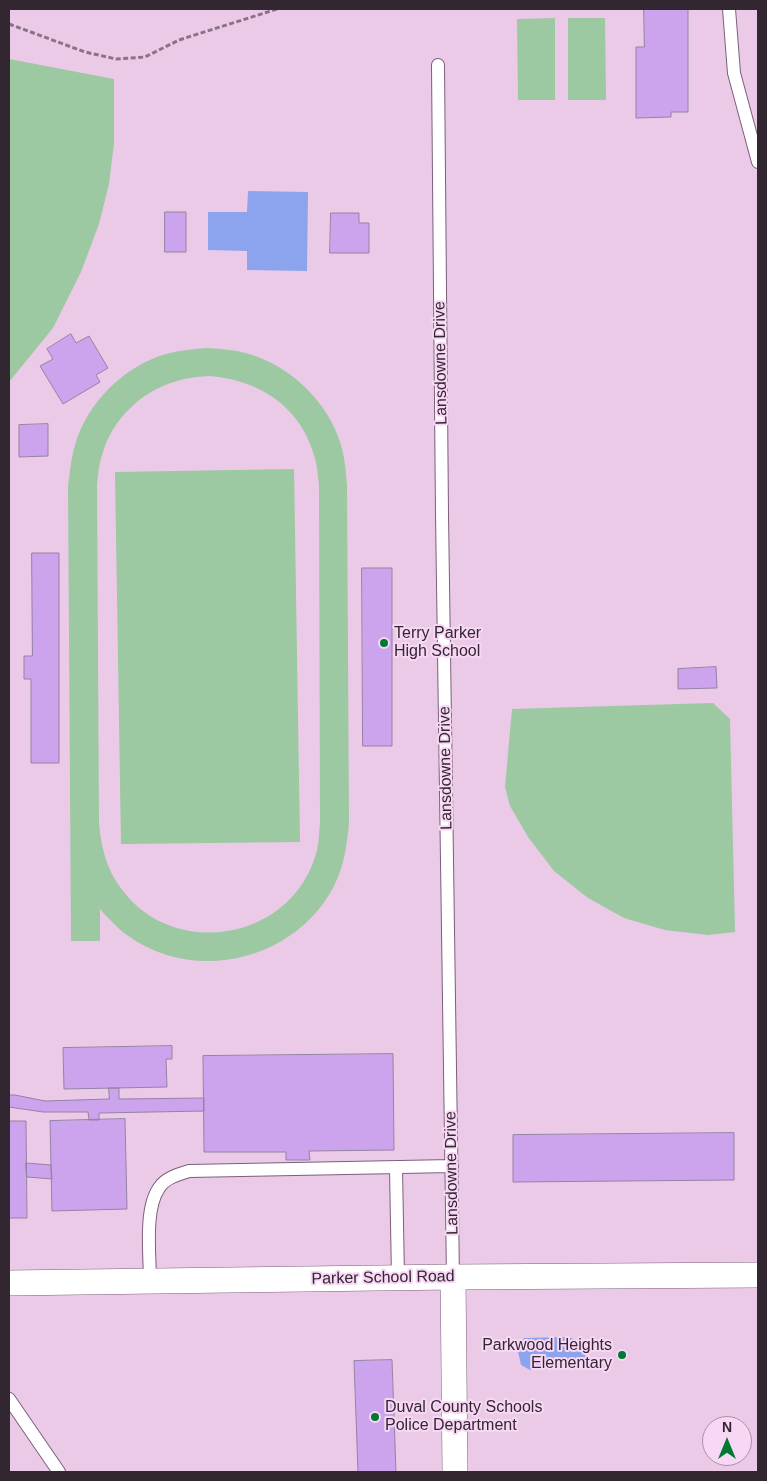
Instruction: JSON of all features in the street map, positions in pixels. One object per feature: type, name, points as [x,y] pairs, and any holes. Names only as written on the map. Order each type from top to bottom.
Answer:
[{"type":"street","name":"Parker School Road","points":[[9,1283],[758,1275]]},
{"type":"street","name":"Lansdowne Drive","points":[[454,1277],[454,1472]]},
{"type":"lane","points":[[729,9],[734,73],[758,162]]},
{"type":"lane","name":"Lansdowne Drive","points":[[438,65],[442,494],[454,1277]]},
{"type":"lane","points":[[150,1281],[151,1204],[159,1187],[173,1177],[189,1170],[452,1166]]},
{"type":"lane","points":[[396,1168],[398,1278]]},
{"type":"lane","points":[[9,1399],[59,1472]]},
{"type":"path","points":[[9,24],[85,52],[116,59],[144,57],[179,40],[277,9]]},
{"type":"green space","points":[[555,18],[555,100],[518,100],[517,19]]},
{"type":"green space","points":[[568,18],[605,18],[606,100],[568,100]]},
{"type":"green space","points":[[9,59],[114,79],[114,143],[109,184],[99,224],[81,272],[53,328],[9,382]]},
{"type":"green space","points":[[208,348],[249,354],[265,360],[279,367],[306,388],[318,401],[335,430],[341,445],[347,486],[349,823],[343,863],[334,886],[317,911],[295,932],[270,947],[242,957],[212,961],[183,959],[154,950],[123,932],[100,909],[100,941],[71,941],[68,486],[74,450],[81,430],[88,415],[109,388],[136,367],[151,360],[166,354]],"holes":[[[208,376],[243,382],[258,389],[273,397],[286,408],[297,420],[306,435],[317,469],[319,486],[320,823],[315,857],[301,886],[280,908],[255,923],[227,931],[197,932],[168,925],[142,910],[115,880],[101,840],[99,823],[97,486],[101,460],[108,440],[121,418],[130,408],[150,393],[182,380]]]},
{"type":"green space","points":[[294,469],[300,842],[121,844],[115,472]]},
{"type":"green space","points":[[713,703],[730,719],[735,932],[708,935],[665,930],[624,918],[588,898],[554,871],[528,837],[510,806],[505,787],[512,709]]},
{"type":"water","points":[[248,191],[308,192],[307,271],[247,270],[247,251],[208,250],[208,212],[247,212]]},
{"type":"water","points":[[568,1337],[579,1341],[588,1349],[585,1360],[579,1368],[530,1370],[521,1365],[517,1347],[524,1338]]},
{"type":"building","points":[[644,9],[688,9],[688,112],[671,112],[671,117],[636,118],[636,47],[644,47]]},
{"type":"building","points":[[165,212],[186,212],[186,252],[165,252]]},
{"type":"building","points":[[331,213],[359,213],[359,223],[369,223],[369,253],[330,253]]},
{"type":"building","points":[[71,334],[76,343],[89,336],[108,368],[96,375],[100,382],[63,404],[40,366],[53,359],[47,349]]},
{"type":"building","points":[[48,424],[48,456],[19,457],[19,425]]},
{"type":"building","points":[[32,553],[59,553],[59,763],[31,763],[31,679],[24,679],[24,656],[32,656]]},
{"type":"building","points":[[362,568],[392,568],[392,746],[363,746]]},
{"type":"building","points":[[716,667],[717,688],[678,689],[678,669]]},
{"type":"building","points":[[172,1046],[172,1059],[166,1059],[167,1087],[64,1089],[63,1048]]},
{"type":"building","points":[[393,1054],[394,1150],[309,1151],[310,1160],[286,1160],[286,1152],[204,1152],[203,1056]]},
{"type":"building","points":[[109,1088],[119,1088],[119,1099],[204,1098],[204,1111],[99,1113],[99,1120],[89,1120],[88,1112],[43,1112],[9,1107],[9,1095],[45,1101],[109,1099]]},
{"type":"building","points":[[125,1119],[127,1209],[52,1211],[50,1121]]},
{"type":"building","points":[[9,1121],[26,1121],[27,1218],[9,1218]]},
{"type":"building","points":[[734,1133],[734,1180],[513,1182],[513,1135]]},
{"type":"building","points":[[26,1163],[51,1165],[52,1179],[27,1177]]},
{"type":"building","name":"Duval County Schools Police Department","points":[[392,1360],[396,1472],[358,1472],[354,1361]]},
{"type":"place","name":"Terry Parker High School","points":[[384,643]]},
{"type":"place","name":"Parkwood Heights Elementary","points":[[622,1355]]},
{"type":"place","name":"Duval County Schools Police Department","points":[[375,1417]]}]
